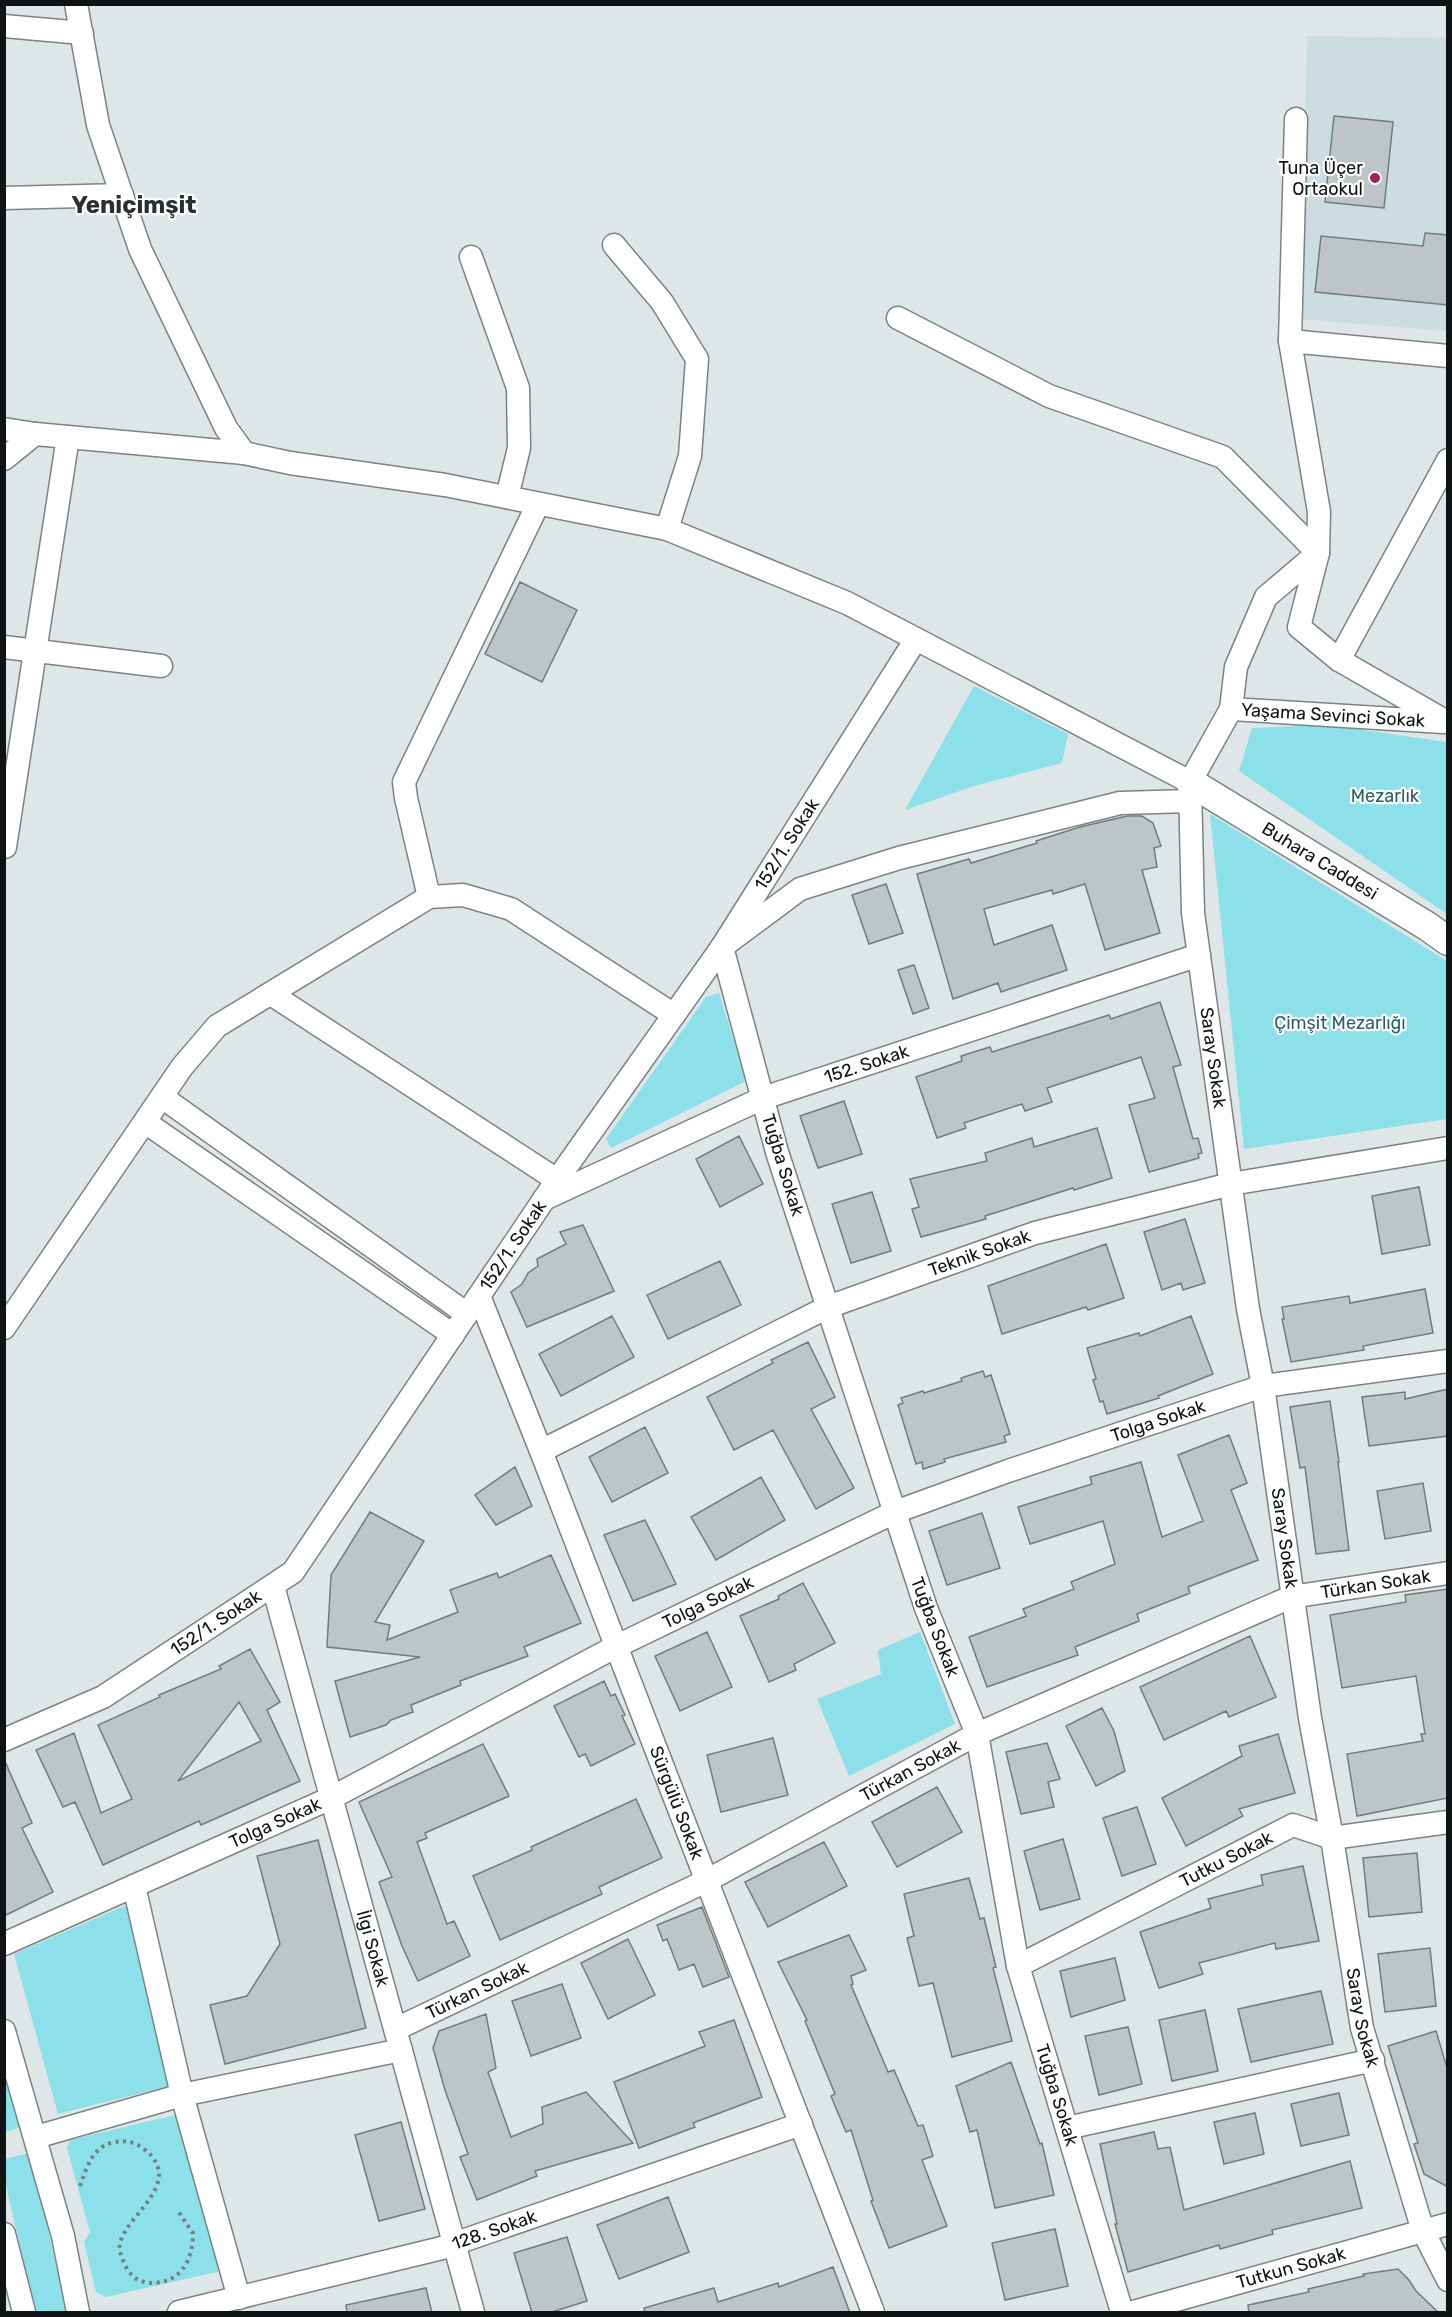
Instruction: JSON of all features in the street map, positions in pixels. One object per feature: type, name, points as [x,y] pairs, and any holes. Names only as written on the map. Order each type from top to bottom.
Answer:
[{"type":"main road","name":"Buhara Caddesi","points":[[1190,791],[1427,926],[1448,941]]},
{"type":"street","points":[[76,4],[98,125],[140,249],[226,428],[244,453]]},
{"type":"street","points":[[4,26],[82,33]]},
{"type":"street","points":[[1296,119],[1290,341],[1319,512],[1318,553],[1299,627],[1339,660],[1447,722]]},
{"type":"street","points":[[4,198],[122,195]]},
{"type":"street","points":[[614,245],[662,302],[697,359],[690,456],[667,529]]},
{"type":"street","points":[[471,257],[518,388],[519,447],[507,497]]},
{"type":"street","points":[[898,318],[1048,396],[1223,457],[1318,553]]},
{"type":"street","points":[[1290,341],[1448,356]]},
{"type":"street","points":[[4,429],[35,434],[244,453],[290,463],[445,485],[667,529],[847,603],[1190,791]]},
{"type":"street","points":[[4,459],[35,434]]},
{"type":"street","points":[[5,847],[68,436]]},
{"type":"street","points":[[1339,660],[1448,460]]},
{"type":"street","points":[[429,897],[404,782],[538,504]]},
{"type":"street","points":[[1230,709],[1236,667],[1266,597],[1318,553]]},
{"type":"street","name":"152/1. Sokak","points":[[4,1740],[103,1697],[293,1572],[557,1180],[722,947],[916,639]]},
{"type":"street","points":[[4,647],[161,666]]},
{"type":"street","name":"Yaşama Sevinci Sokak","points":[[1190,791],[1230,709],[1447,722]]},
{"type":"street","points":[[722,947],[800,889],[899,858],[1120,803],[1190,791]]},
{"type":"street","name":"Saray Sokak","points":[[1190,791],[1193,913],[1198,955],[1248,1309],[1263,1386],[1291,1597],[1362,2028],[1423,2230],[1448,2280]]},
{"type":"street","points":[[4,1328],[182,1067],[217,1026],[429,897],[463,895],[511,909],[674,1015]]},
{"type":"street","name":"Tuğba Sokak","points":[[722,947],[777,1152],[926,1608],[977,1734],[1018,1966],[1122,2313]]},
{"type":"street","name":"152. Sokak","points":[[544,1199],[763,1098],[1198,955]]},
{"type":"street","points":[[271,994],[557,1180]]},
{"type":"street","points":[[162,1096],[473,1305]]},
{"type":"street","points":[[145,1122],[453,1335]]},
{"type":"street","name":"Teknik Sokak","points":[[541,1451],[828,1307],[1035,1233],[1231,1184],[1448,1148]]},
{"type":"street","name":"Sürgülü Sokak","points":[[473,1305],[541,1451],[873,2313]]},
{"type":"street","name":"Tolga Sokak","points":[[4,1944],[331,1798],[615,1647],[895,1512],[1008,1471],[1263,1386],[1448,1361]]},
{"type":"street","name":"Türkan Sokak","points":[[36,2137],[182,2095],[399,2039],[706,1881],[977,1734],[1291,1597],[1448,1574]]},
{"type":"street","name":"İlgi Sokak","points":[[273,1586],[473,2313]]},
{"type":"street","name":"Tutku Sokak","points":[[1018,1966],[1293,1825],[1332,1838],[1448,1822]]},
{"type":"street","points":[[134,1886],[182,2095],[240,2298]]},
{"type":"street","points":[[4,2031],[63,2236],[78,2313]]},
{"type":"street","points":[[1067,2128],[1373,2060]]},
{"type":"street","name":"128. Sokak","points":[[179,2313],[455,2243],[801,2124]]},
{"type":"street","name":"Tutkun Sokak","points":[[1133,2313],[1448,2224]]},
{"type":"street","points":[[4,2234],[24,2313]]},
{"type":"path","points":[[80,2186],[91,2158],[99,2148],[112,2142],[125,2141],[137,2144],[150,2153],[156,2164],[158,2176],[156,2187],[150,2201],[134,2219],[119,2243],[120,2253],[131,2275],[140,2280],[162,2282],[182,2272],[190,2256],[193,2233],[178,2211]]},
{"type":"shaded area","name":"Tuna Üçer Ortaokul","points":[[1307,36],[1447,38],[1447,331],[1300,319]]},
{"type":"green space","points":[[974,686],[1068,734],[1062,763],[974,786],[905,810]]},
{"type":"green space","name":"Mezarlık","points":[[1327,725],[1447,742],[1447,914],[1239,771],[1252,728]]},
{"type":"green space","name":"Çimşit Mezarlığı","points":[[1210,814],[1447,961],[1447,1119],[1244,1149]]},
{"type":"green space","points":[[719,993],[746,1081],[611,1148],[606,1139],[706,997]]},
{"type":"green space","points":[[920,1632],[955,1724],[849,1776],[817,1699],[881,1674],[878,1650]]},
{"type":"green space","points":[[129,1904],[169,2086],[58,2114],[14,1954]]},
{"type":"green space","points":[[4,2060],[24,2126],[5,2132],[4,2132]]},
{"type":"green space","points":[[179,2114],[221,2271],[106,2297],[96,2292],[84,2242],[90,2232],[67,2148],[70,2140]]},
{"type":"green space","points":[[30,2153],[67,2311],[35,2312],[5,2181],[4,2159]]},
{"type":"building","points":[[1334,116],[1393,122],[1384,208],[1325,202]]},
{"type":"building","points":[[1425,233],[1448,235],[1448,305],[1315,292],[1321,236],[1423,246]]},
{"type":"building","points":[[520,582],[577,610],[542,682],[485,654]]},
{"type":"building","points":[[1127,816],[1142,816],[1153,823],[1161,846],[1154,848],[1157,867],[1142,870],[1160,933],[1105,950],[1085,884],[1053,894],[1052,890],[984,909],[994,945],[1052,925],[1067,970],[1001,992],[998,983],[953,999],[917,874],[969,859],[971,863],[1080,827]]},
{"type":"building","points":[[886,884],[903,933],[869,944],[852,895]]},
{"type":"building","points":[[914,965],[929,1008],[913,1014],[898,970]]},
{"type":"building","points":[[1160,1002],[1181,1065],[1173,1067],[1193,1139],[1198,1138],[1202,1153],[1198,1154],[1199,1158],[1149,1172],[1129,1105],[1155,1098],[1141,1057],[1047,1088],[1052,1102],[1025,1111],[1022,1104],[964,1123],[966,1128],[937,1138],[916,1077],[962,1061],[961,1056],[990,1047],[992,1052],[1109,1015],[1111,1019]]},
{"type":"building","points":[[844,1101],[862,1154],[818,1168],[800,1116]]},
{"type":"building","points":[[1097,1128],[1112,1178],[985,1216],[986,1219],[921,1237],[912,1209],[919,1207],[910,1179],[987,1161],[985,1153],[1032,1138],[1034,1147]]},
{"type":"building","points":[[739,1136],[763,1184],[720,1207],[696,1159]]},
{"type":"building","points":[[1419,1187],[1430,1245],[1382,1254],[1372,1196]]},
{"type":"building","points":[[872,1192],[891,1251],[851,1263],[832,1204]]},
{"type":"building","points":[[1185,1219],[1205,1283],[1183,1290],[1181,1283],[1162,1290],[1144,1232]]},
{"type":"building","points":[[583,1225],[614,1291],[527,1327],[511,1292],[522,1284],[528,1273],[538,1266],[537,1259],[566,1244],[560,1232]]},
{"type":"building","points":[[1106,1244],[1124,1298],[1088,1310],[1086,1307],[1002,1334],[988,1286]]},
{"type":"building","points":[[720,1261],[741,1305],[668,1339],[647,1295]]},
{"type":"building","points":[[1425,1289],[1433,1333],[1363,1346],[1364,1350],[1291,1362],[1282,1319],[1284,1319],[1282,1307],[1349,1296],[1350,1303]]},
{"type":"building","points":[[612,1316],[634,1357],[561,1396],[539,1354]]},
{"type":"building","points":[[1191,1316],[1213,1374],[1158,1396],[1159,1398],[1107,1414],[1103,1401],[1100,1402],[1093,1380],[1096,1379],[1087,1348],[1139,1333],[1140,1336]]},
{"type":"building","points":[[808,1342],[835,1397],[811,1409],[854,1488],[816,1509],[773,1430],[734,1450],[707,1397],[773,1363],[771,1360]]},
{"type":"building","points":[[983,1371],[985,1377],[991,1375],[1010,1434],[1004,1436],[1006,1442],[944,1459],[945,1462],[923,1469],[922,1462],[916,1464],[898,1405],[903,1403],[901,1398],[962,1381],[961,1378]]},
{"type":"building","points":[[1448,1389],[1448,1436],[1369,1446],[1362,1397],[1405,1392],[1405,1399]]},
{"type":"building","points":[[1330,1401],[1349,1550],[1316,1554],[1305,1467],[1300,1468],[1290,1407]]},
{"type":"building","points":[[645,1427],[668,1473],[612,1502],[589,1457]]},
{"type":"building","points":[[1229,1435],[1247,1483],[1231,1490],[1258,1560],[1188,1587],[1190,1593],[1137,1614],[1139,1621],[1075,1647],[1078,1655],[987,1687],[969,1637],[1026,1616],[1023,1609],[1074,1589],[1071,1582],[1115,1564],[1103,1521],[1030,1544],[1018,1507],[1092,1484],[1090,1477],[1141,1462],[1162,1537],[1203,1521],[1178,1455]]},
{"type":"building","points":[[515,1467],[532,1506],[496,1525],[475,1495]]},
{"type":"building","points":[[761,1477],[785,1520],[716,1560],[691,1517]]},
{"type":"building","points":[[1423,1483],[1431,1531],[1385,1539],[1377,1491]]},
{"type":"building","points":[[370,1512],[424,1541],[375,1622],[390,1625],[387,1640],[458,1612],[450,1590],[497,1573],[499,1578],[551,1555],[581,1623],[524,1647],[528,1656],[460,1681],[461,1685],[411,1705],[413,1712],[391,1720],[386,1725],[350,1737],[335,1681],[420,1657],[327,1647],[331,1575]]},
{"type":"building","points":[[982,1513],[1000,1568],[947,1585],[929,1531]]},
{"type":"building","points":[[645,1520],[676,1584],[633,1601],[604,1535]]},
{"type":"building","points":[[803,1583],[835,1643],[794,1664],[796,1670],[769,1682],[740,1616],[779,1599],[778,1596]]},
{"type":"building","points":[[1448,1589],[1448,1798],[1357,1816],[1347,1754],[1423,1741],[1421,1734],[1425,1734],[1416,1676],[1342,1688],[1330,1615],[1406,1602],[1405,1595]]},
{"type":"building","points":[[707,1632],[732,1687],[680,1711],[655,1656]]},
{"type":"building","points":[[1250,1636],[1276,1697],[1229,1717],[1226,1711],[1164,1740],[1140,1687]]},
{"type":"building","points":[[250,1649],[280,1702],[267,1710],[300,1781],[201,1825],[199,1821],[103,1865],[75,1802],[63,1807],[36,1750],[74,1733],[101,1813],[132,1799],[98,1725],[160,1697],[159,1695],[221,1669],[219,1666]],"holes":[[[239,1702],[261,1741],[178,1781]]]},
{"type":"building","points":[[604,1681],[611,1696],[615,1694],[635,1744],[591,1766],[585,1754],[579,1757],[554,1706]]},
{"type":"building","points":[[1102,1708],[1114,1731],[1125,1771],[1096,1786],[1066,1726]]},
{"type":"building","points":[[1278,1734],[1295,1793],[1239,1809],[1243,1816],[1186,1846],[1162,1798],[1242,1756],[1239,1746]]},
{"type":"building","points":[[773,1738],[788,1795],[721,1812],[707,1755]]},
{"type":"building","points":[[1047,1743],[1060,1779],[1048,1782],[1054,1807],[1021,1814],[1006,1752]]},
{"type":"building","points":[[483,1744],[509,1796],[425,1833],[427,1838],[417,1842],[447,1924],[454,1921],[470,1956],[418,1981],[402,1946],[379,1882],[392,1877],[359,1802]]},
{"type":"building","points":[[4,1759],[32,1823],[22,1828],[53,1892],[4,1916]]},
{"type":"building","points":[[937,1787],[962,1832],[897,1867],[872,1822]]},
{"type":"building","points":[[636,1799],[662,1858],[599,1887],[602,1894],[500,1940],[473,1876]]},
{"type":"building","points":[[1137,1807],[1156,1864],[1122,1876],[1103,1818]]},
{"type":"building","points":[[1063,1839],[1080,1899],[1040,1910],[1024,1851]]},
{"type":"building","points":[[318,1840],[366,2028],[225,2064],[210,2005],[247,1996],[280,1944],[257,1856]]},
{"type":"building","points":[[824,1842],[847,1886],[768,1927],[745,1882]]},
{"type":"building","points":[[1417,1853],[1422,1912],[1369,1917],[1363,1858]]},
{"type":"building","points":[[1303,1866],[1319,1941],[1276,1949],[1275,1943],[1199,1963],[1203,1974],[1159,1988],[1140,1932],[1211,1908],[1208,1899],[1263,1885],[1261,1875]]},
{"type":"building","points":[[969,1878],[980,1919],[984,1918],[996,1967],[993,1968],[1012,2041],[952,2057],[933,1983],[919,1986],[907,1938],[914,1936],[904,1894]]},
{"type":"building","points":[[702,1907],[729,1977],[703,1987],[694,1964],[679,1970],[667,1939],[663,1941],[657,1925]]},
{"type":"building","points":[[849,1935],[866,1970],[851,1976],[853,1984],[851,1985],[888,2072],[894,2070],[918,2126],[923,2125],[933,2156],[922,2160],[947,2226],[889,2248],[871,2201],[873,2200],[851,2130],[846,2132],[831,2096],[835,2094],[805,2021],[807,2020],[778,1962]]},
{"type":"building","points":[[628,1939],[655,1995],[608,2019],[581,1963]]},
{"type":"building","points":[[1430,1948],[1436,2006],[1385,2012],[1378,1954]]},
{"type":"building","points":[[1115,1958],[1125,2000],[1071,2017],[1060,1971]]},
{"type":"building","points":[[562,1984],[581,2038],[531,2056],[512,2001]]},
{"type":"building","points":[[1321,1991],[1333,2044],[1251,2062],[1238,2009]]},
{"type":"building","points":[[1205,2010],[1218,2071],[1172,2081],[1159,2020]]},
{"type":"building","points":[[486,2014],[496,2068],[488,2072],[511,2137],[543,2124],[542,2107],[586,2092],[633,2143],[535,2171],[537,2176],[477,2200],[460,2157],[468,2154],[433,2048],[439,2031]]},
{"type":"building","points":[[734,2020],[762,2097],[693,2123],[695,2127],[639,2148],[614,2082],[705,2046],[699,2032]]},
{"type":"building","points":[[1128,2027],[1142,2084],[1099,2095],[1085,2036]]},
{"type":"building","points":[[1436,2031],[1448,2071],[1448,2187],[1424,2174],[1414,2144],[1418,2143],[1388,2046]]},
{"type":"building","points":[[1011,2062],[1040,2144],[1042,2143],[1054,2195],[995,2208],[977,2130],[970,2132],[956,2086]]},
{"type":"building","points":[[1339,2093],[1349,2135],[1301,2146],[1291,2104]]},
{"type":"building","points":[[1255,2113],[1264,2154],[1224,2164],[1214,2122]]},
{"type":"building","points":[[401,2122],[425,2209],[379,2221],[355,2135]]},
{"type":"building","points":[[1154,2132],[1158,2149],[1170,2147],[1184,2210],[1350,2161],[1362,2208],[1272,2230],[1273,2234],[1220,2249],[1219,2245],[1128,2272],[1115,2224],[1117,2224],[1100,2144]]},
{"type":"building","points":[[668,2197],[689,2252],[619,2279],[597,2225]]},
{"type":"building","points":[[1055,2229],[1068,2286],[1005,2300],[992,2243]]},
{"type":"building","points":[[567,2237],[587,2301],[549,2313],[532,2313],[514,2253]]},
{"type":"building","points":[[833,2267],[850,2313],[645,2313],[644,2308],[714,2288],[718,2302],[778,2283],[779,2287]]},
{"type":"building","points":[[1398,2269],[1416,2291],[1439,2313],[1249,2313],[1248,2305],[1309,2292],[1308,2289],[1364,2276],[1363,2274]]},
{"type":"building","points":[[426,2288],[432,2313],[347,2313],[346,2305]]},
{"type":"place","name":"Tuna Üçer Ortaokul","points":[[1375,178]]},
{"type":"district","name":"Yeniçimşit","points":[[134,205]]}]
